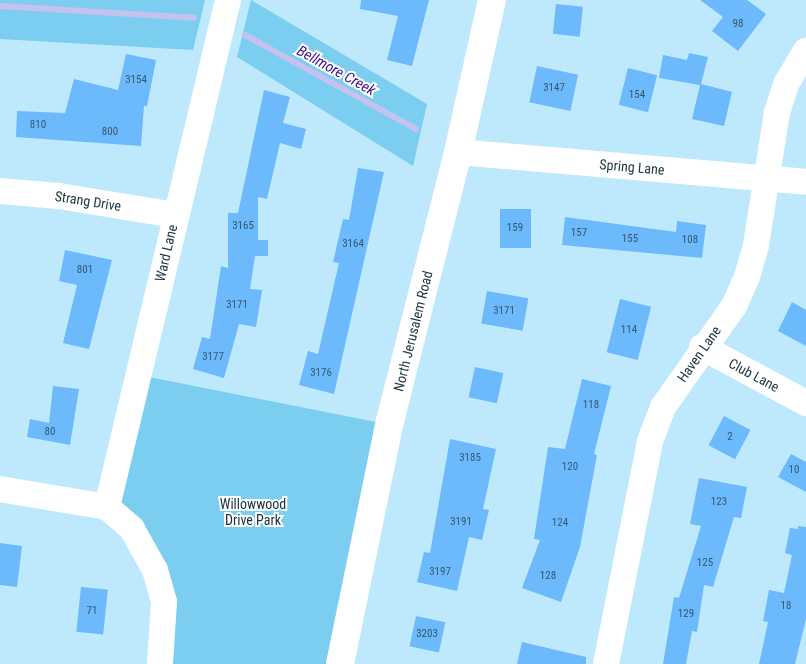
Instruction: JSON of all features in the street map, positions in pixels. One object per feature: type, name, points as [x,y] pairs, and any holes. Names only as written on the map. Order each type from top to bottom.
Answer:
[{"type":"main road","name":"North Jerusalem Road","points":[[340,664],[390,421],[458,152],[492,0]]},
{"type":"street","name":"Ward Lane","points":[[107,507],[175,215],[228,0]]},
{"type":"street","name":"Haven Lane","points":[[606,664],[650,441],[663,407],[702,347],[734,306],[747,277],[756,245],[777,112],[786,84],[806,51]]},
{"type":"street","name":"Spring Lane","points":[[458,152],[806,182]]},
{"type":"street","name":"Strang Drive","points":[[0,191],[59,196],[175,215]]},
{"type":"street","name":"Club Lane","points":[[702,347],[806,403]]},
{"type":"street","points":[[0,490],[107,507],[132,530],[155,570],[164,602],[160,664]]},
{"type":"green space","points":[[0,0],[205,0],[193,50],[0,39]]},
{"type":"green space","points":[[251,0],[427,104],[413,166],[237,57]]},
{"type":"green space","name":"Willowwood Drive Park","points":[[139,375],[386,424],[337,664],[162,664],[165,602],[108,507]]},
{"type":"building","points":[[361,0],[429,0],[412,66],[387,60],[398,16],[360,9]]},
{"type":"building","points":[[700,0],[747,0],[766,14],[738,51],[712,31],[723,17]]},
{"type":"building","points":[[556,4],[583,7],[580,37],[553,34]]},
{"type":"building","points":[[689,53],[708,57],[701,84],[732,92],[724,126],[692,119],[700,85],[659,78],[663,55],[687,60]]},
{"type":"building","points":[[126,54],[156,60],[147,106],[144,106],[141,146],[16,137],[17,111],[65,113],[74,79],[118,90]]},
{"type":"building","points":[[537,66],[578,75],[570,111],[529,102]]},
{"type":"building","points":[[628,68],[657,75],[648,112],[619,105]]},
{"type":"building","points":[[264,90],[290,97],[283,123],[306,129],[301,149],[280,143],[267,199],[258,197],[258,240],[268,240],[268,256],[255,256],[250,289],[262,290],[256,327],[239,324],[224,378],[193,369],[202,337],[210,339],[221,266],[228,268],[228,213],[238,213]]},
{"type":"building","points":[[358,168],[384,172],[334,394],[299,385],[308,351],[318,354],[339,263],[333,262],[343,219],[349,220]]},
{"type":"building","points":[[500,209],[531,209],[531,248],[500,248]]},
{"type":"building","points":[[565,217],[676,232],[677,221],[706,225],[702,258],[562,245]]},
{"type":"building","points":[[65,250],[112,260],[89,349],[63,343],[77,285],[59,281]]},
{"type":"building","points":[[487,291],[528,298],[523,331],[481,323]]},
{"type":"building","points":[[620,299],[651,307],[638,360],[607,352]]},
{"type":"building","points":[[792,302],[806,310],[806,346],[778,331]]},
{"type":"building","points":[[475,367],[503,373],[497,403],[469,397]]},
{"type":"building","points":[[582,379],[611,386],[594,454],[597,455],[580,547],[561,602],[522,588],[540,540],[534,539],[548,447],[565,449]]},
{"type":"building","points":[[53,386],[79,389],[70,445],[27,437],[30,419],[49,423]]},
{"type":"building","points":[[724,416],[750,430],[735,459],[709,445]]},
{"type":"building","points":[[450,439],[496,449],[483,509],[489,510],[482,540],[469,537],[457,591],[417,582],[424,552],[430,553]]},
{"type":"building","points":[[791,454],[806,462],[806,492],[778,477]]},
{"type":"building","points":[[699,478],[747,487],[741,518],[734,517],[713,587],[704,585],[697,632],[692,631],[686,664],[663,664],[674,597],[679,598],[701,526],[690,524]]},
{"type":"building","points":[[798,526],[806,527],[806,619],[795,664],[759,664],[768,622],[763,621],[769,590],[784,593],[792,555],[785,553],[790,528],[798,529]]},
{"type":"building","points":[[0,543],[22,546],[17,587],[0,585]]},
{"type":"building","points":[[81,587],[108,590],[103,635],[76,632]]},
{"type":"building","points":[[416,616],[445,622],[439,653],[410,646]]},
{"type":"building","points":[[522,642],[586,657],[586,664],[517,664]]},
{"type":"waterway","name":"Bellmore Creek","points":[[0,6],[194,18]]},
{"type":"waterway","name":"Bellmore Creek","points":[[245,35],[416,129]]}]
